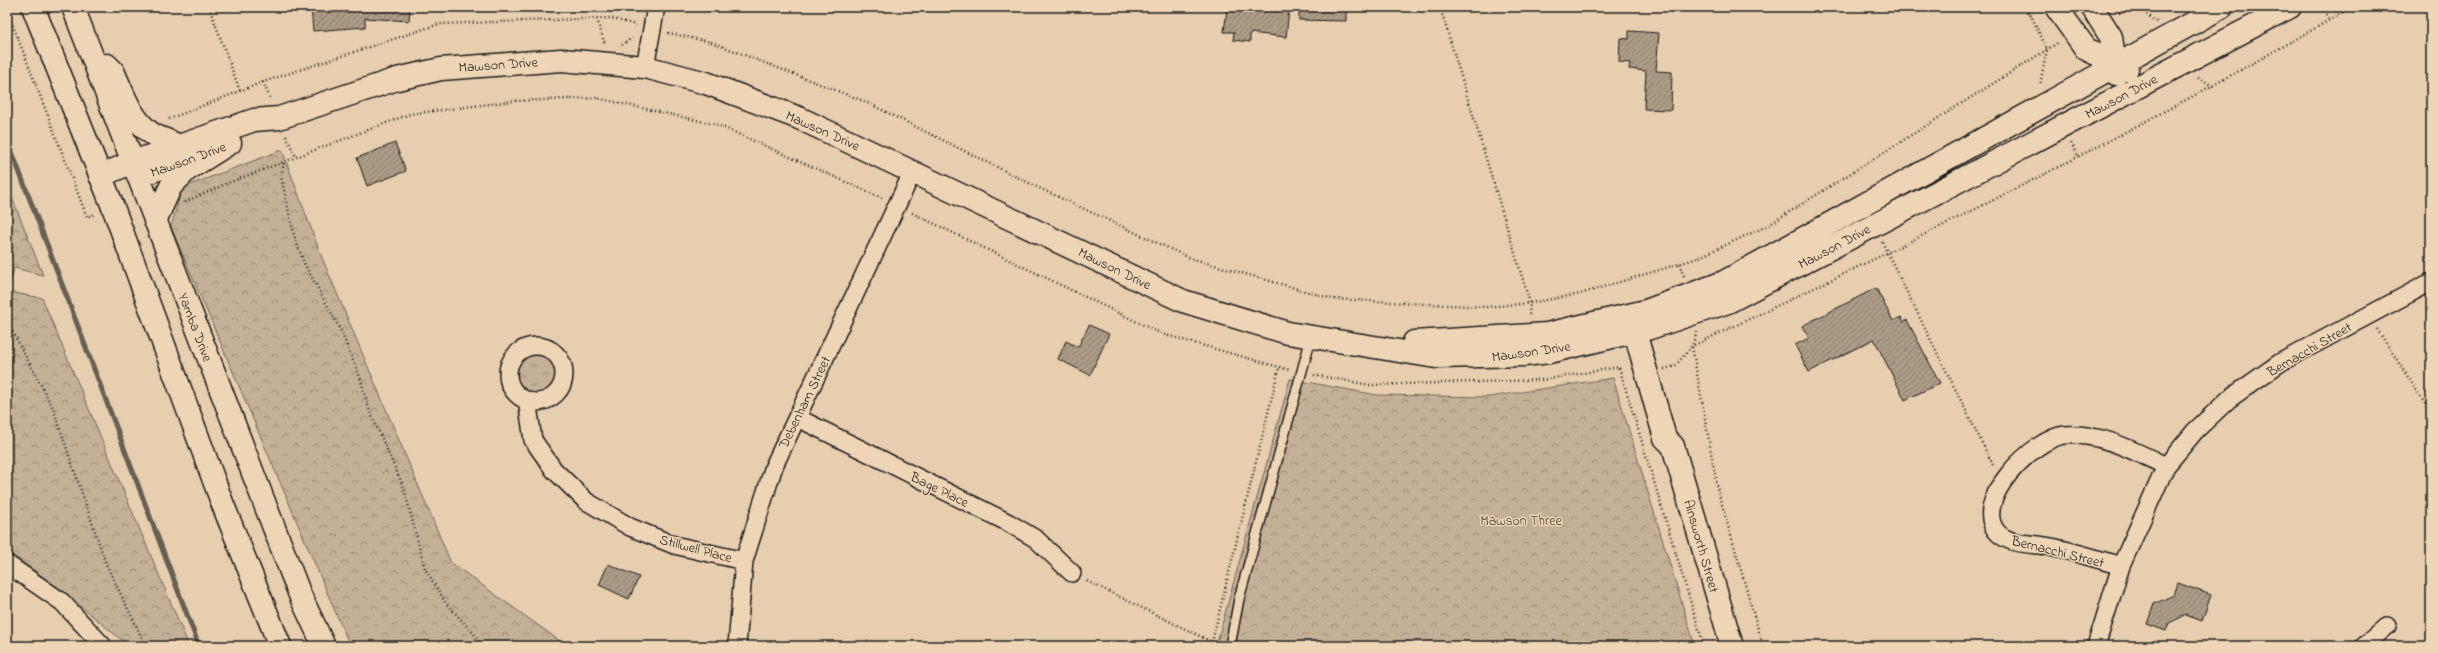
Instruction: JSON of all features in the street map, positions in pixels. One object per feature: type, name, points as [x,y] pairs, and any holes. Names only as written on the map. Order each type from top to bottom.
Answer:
[{"type":"main road","points":[[34,7],[103,183],[223,505],[280,646]]},
{"type":"main road","name":"Yamba Drive","points":[[73,7],[300,595],[324,646]]},
{"type":"main road","points":[[2056,7],[2086,49],[2116,65],[2143,74],[2160,76]]},
{"type":"main road","name":"Mawson Drive","points":[[136,169],[176,146],[254,120],[279,118],[397,79],[441,69],[561,60],[645,67],[706,83],[799,118],[1183,301],[1311,338],[1436,357],[1486,358],[1549,352],[1640,321],[1724,282],[2222,7]]},
{"type":"main road","name":"Mawson Drive","points":[[1640,321],[1728,302],[2290,7]]},
{"type":"main road","points":[[2096,13],[2111,38],[2116,65],[2116,77],[2107,103]]},
{"type":"main road","points":[[88,45],[113,71],[137,122],[152,134],[170,140],[176,146]]},
{"type":"main road","name":"Mawson Drive","points":[[136,169],[230,144],[258,133],[279,118]]},
{"type":"main road","points":[[155,221],[172,186],[182,176],[230,144]]},
{"type":"main road","points":[[103,183],[136,169]]},
{"type":"main road","name":"Ainsworth Street","points":[[1640,321],[1677,436],[1673,446],[1732,646]]},
{"type":"street","points":[[645,67],[647,28],[656,7]]},
{"type":"street","name":"Debenham Street","points":[[737,646],[744,561],[774,466],[798,418],[913,171]]},
{"type":"street","name":"Bernacchi Street","points":[[2096,646],[2121,566],[2166,466],[2195,431],[2229,399],[2281,362],[2431,282]]},
{"type":"street","name":"Stillwell Place","points":[[527,400],[532,440],[554,470],[586,501],[630,527],[674,545],[744,561]]},
{"type":"street","name":"Bage Place","points":[[798,418],[1009,523],[1036,539],[1072,573]]},
{"type":"street","name":"Bernacchi Street","points":[[2121,566],[2046,546],[2010,541],[1998,533],[1992,520],[1992,504],[2002,483],[2029,453],[2044,441],[2064,435],[2083,435],[2103,440],[2166,466]]},
{"type":"street","points":[[7,564],[62,602],[103,646]]},
{"type":"street","points":[[2364,646],[2387,626]]},
{"type":"lane","points":[[1230,646],[1239,599],[1311,338]]},
{"type":"path","points":[[210,7],[240,91]]},
{"type":"path","points":[[1440,7],[1530,304]]},
{"type":"path","points":[[2096,13],[2138,7]]},
{"type":"path","points":[[2323,7],[2330,20]]},
{"type":"path","points":[[1675,366],[1692,346],[1888,254],[2222,82],[2352,7]]},
{"type":"path","points":[[7,10],[87,217]]},
{"type":"path","points":[[166,120],[240,91],[439,24],[610,18],[711,42],[866,102],[1039,188],[1190,258],[1333,299],[1487,307],[1530,304],[1580,294],[1695,259],[1768,226],[2073,32]]},
{"type":"path","points":[[596,19],[604,42],[610,43]]},
{"type":"path","points":[[616,44],[621,46],[647,28]]},
{"type":"path","points":[[182,204],[284,162],[410,114],[513,101],[597,98],[718,125],[897,205],[1162,334],[1279,368],[1370,385],[1542,380],[1619,367],[1704,646]]},
{"type":"path","points":[[284,162],[281,176],[294,235],[304,264],[340,330],[360,377],[370,412],[404,488],[425,569],[446,603],[475,635],[481,646]]},
{"type":"path","points":[[1873,226],[2002,483]]},
{"type":"path","points":[[2368,316],[2431,414]]},
{"type":"path","points":[[7,321],[53,408],[106,564],[146,646]]},
{"type":"path","points":[[1692,346],[1718,491],[1763,646]]},
{"type":"path","points":[[1211,646],[1279,368]]},
{"type":"path","points":[[1072,573],[1212,642]]},
{"type":"green space","points":[[282,150],[322,258],[451,563],[567,646],[350,646],[171,227],[182,188]]},
{"type":"green space","points":[[7,185],[43,275],[14,268],[8,292],[42,298],[189,646],[129,646],[56,586],[7,551]]},
{"type":"green space","points":[[532,355],[540,355],[550,360],[554,367],[554,381],[550,388],[540,393],[532,393],[522,388],[520,385],[517,378],[517,370],[522,360],[525,358]]},
{"type":"green space","name":"Mawson Three","points":[[1613,378],[1695,646],[1216,646],[1290,379],[1377,395],[1489,397]]},
{"type":"building","points":[[311,7],[410,7],[409,21],[365,18],[365,27],[313,31]]},
{"type":"building","points":[[1236,7],[1289,10],[1286,37],[1250,33],[1250,42],[1233,40],[1234,32],[1224,32],[1227,9],[1236,10]]},
{"type":"building","points":[[1299,7],[1346,7],[1346,21],[1299,20]]},
{"type":"building","points":[[1629,31],[1659,33],[1656,71],[1672,72],[1671,110],[1644,109],[1646,71],[1629,69],[1630,63],[1619,62],[1620,38],[1629,39]]},
{"type":"building","points":[[395,143],[406,171],[367,186],[357,158]]},
{"type":"building","points":[[1876,288],[1893,321],[1901,317],[1904,322],[1907,320],[1940,383],[1905,400],[1874,339],[1809,372],[1795,345],[1809,338],[1802,326]]},
{"type":"building","points":[[1089,325],[1109,334],[1090,375],[1058,359],[1066,341],[1078,347]]},
{"type":"building","points":[[608,564],[639,577],[629,599],[599,585]]},
{"type":"building","points":[[2178,583],[2211,595],[2202,621],[2186,615],[2169,623],[2166,631],[2147,624],[2154,604],[2174,595]]},
{"type":"waterway","points":[[7,139],[199,646]]}]
